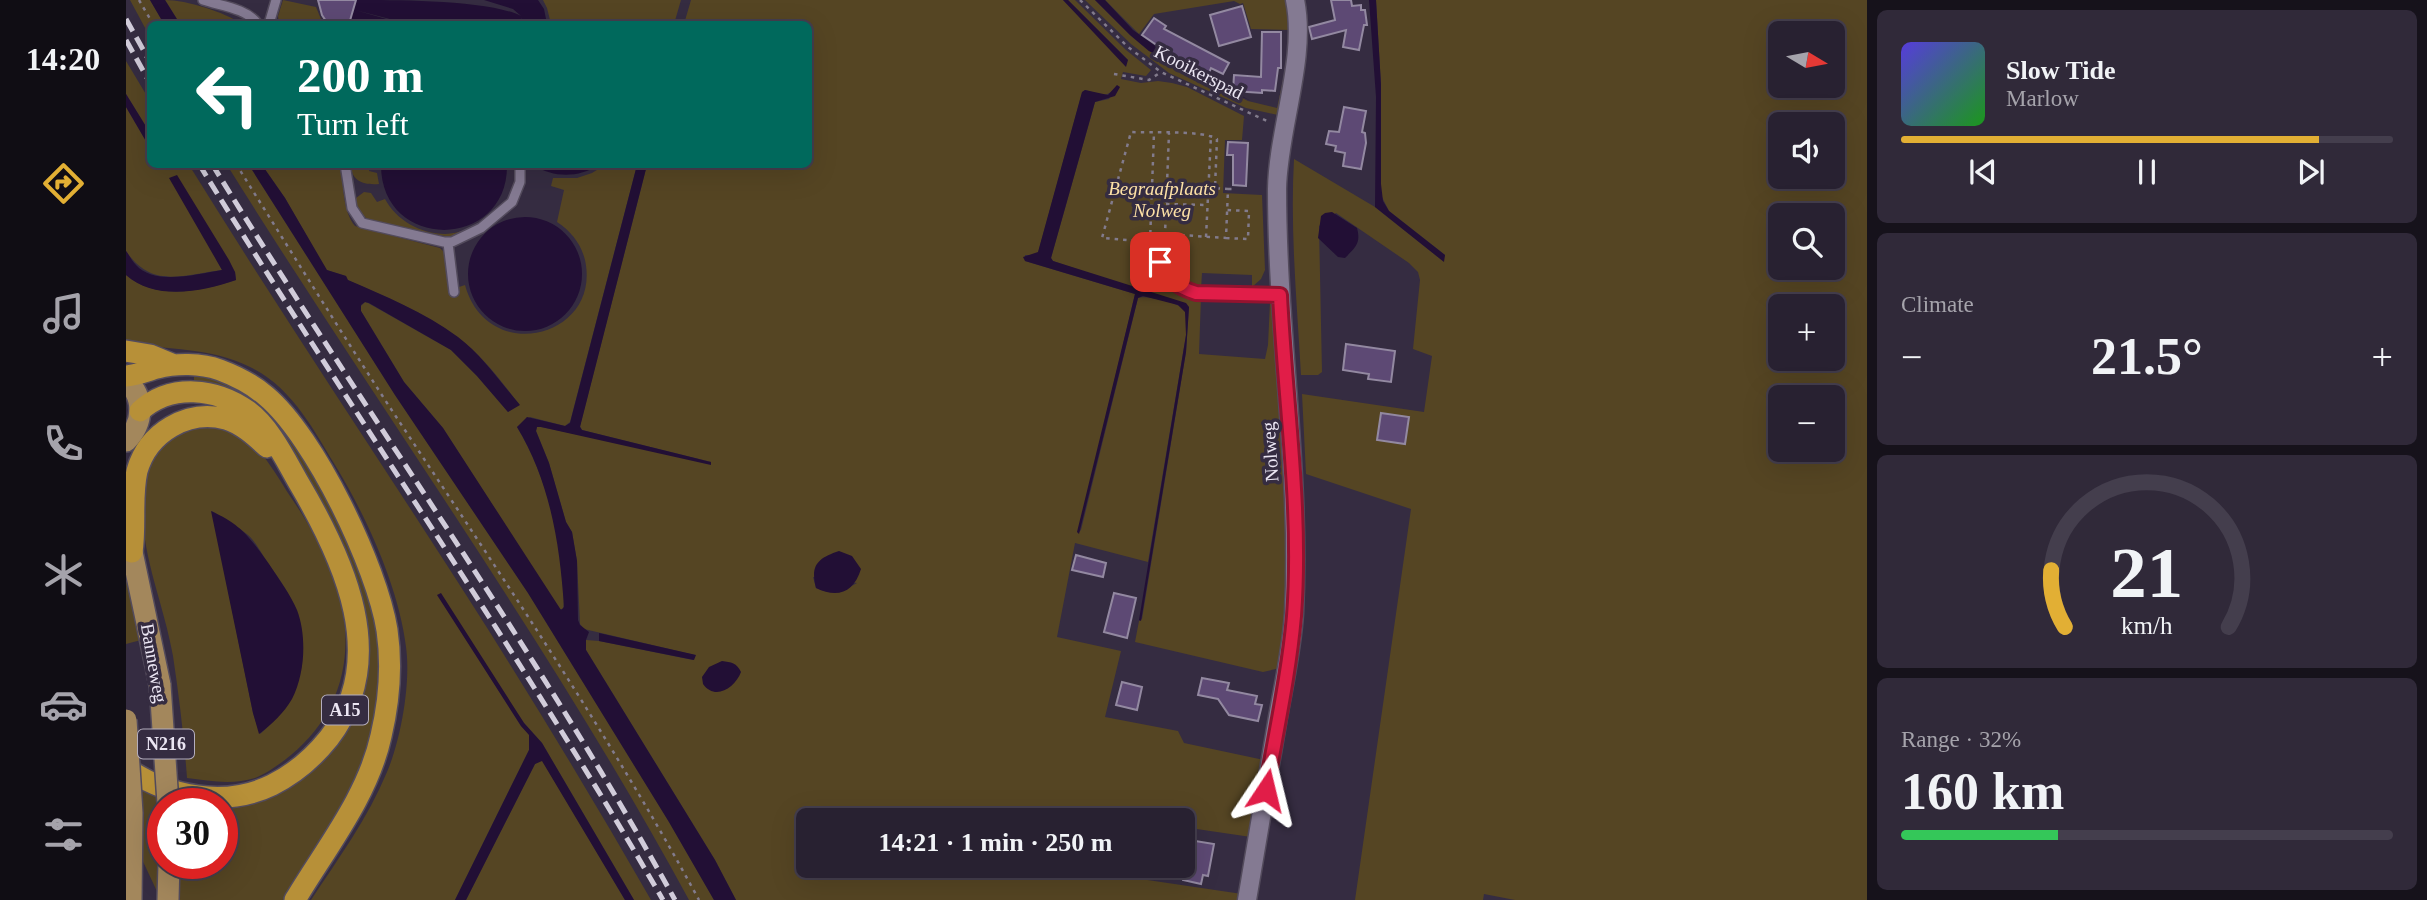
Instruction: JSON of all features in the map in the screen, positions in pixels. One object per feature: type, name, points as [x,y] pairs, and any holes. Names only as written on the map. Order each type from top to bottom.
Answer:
[{"type":"highway","name":"A15","points":[[126,351],[150,355],[174,365]]},
{"type":"highway","name":"A15","points":[[126,378],[174,365],[196,365],[220,370],[255,388],[278,407],[303,441],[332,488],[374,580],[387,631],[389,682],[381,738],[363,786],[295,900]]},
{"type":"highway","name":"A15","points":[[126,768],[146,781],[186,794],[228,797],[261,790],[308,763],[337,727],[348,706],[358,660],[359,633],[346,580],[330,542],[289,467],[262,425],[250,413],[217,396],[189,391],[159,397],[141,411]]},
{"type":"highway","name":"A15","points":[[132,552],[135,534],[135,480],[140,462],[152,443],[179,422],[203,417],[229,420],[245,428],[289,467]]},
{"type":"highway","points":[[126,868],[140,900]]},
{"type":"main road","points":[[126,378],[136,391],[141,411],[137,426],[126,441]]},
{"type":"main road","name":"Banneweg","points":[[126,524],[160,685],[167,788]]},
{"type":"main road","name":"Banneweg","points":[[126,720],[132,813],[131,900]]},
{"type":"main road","points":[[168,900],[169,879]]},
{"type":"street","name":"Nolweg","points":[[1247,900],[1294,616],[1294,498],[1280,295],[1277,191],[1278,163],[1297,39],[1296,0]]},
{"type":"lane","points":[[202,0],[243,12],[255,21]]},
{"type":"lane","points":[[271,21],[276,0]]},
{"type":"lane","points":[[346,168],[352,208],[362,223],[448,243],[481,228],[512,202],[520,182],[520,168]]},
{"type":"lane","points":[[448,243],[454,292]]},
{"type":"lane","points":[[1160,251],[1161,268],[1171,280],[1186,290],[1196,293],[1280,295]]},
{"type":"path","points":[[139,0],[151,21]]},
{"type":"path","name":"Kooikerspad","points":[[1080,0],[1128,47],[1161,72],[1283,129]]},
{"type":"path","points":[[1114,74],[1149,80],[1161,72]]},
{"type":"path","points":[[1160,251],[1158,245],[1150,242],[1102,238],[1131,132],[1211,135],[1217,139],[1215,188],[1236,189]]},
{"type":"path","points":[[1150,242],[1154,133]]},
{"type":"path","points":[[1169,133],[1165,234],[1248,239],[1249,211],[1227,210]]},
{"type":"path","points":[[1206,237],[1211,135]]},
{"type":"path","points":[[239,168],[387,402],[540,635],[699,900]]},
{"type":"path","points":[[1226,238],[1228,189]]},
{"type":"path","points":[[1166,204],[1207,205]]},
{"type":"green space","points":[[130,0],[150,0],[162,21],[147,21],[147,31]]},
{"type":"green space","points":[[165,0],[205,8],[236,21],[178,21]]},
{"type":"green space","points":[[283,0],[316,7],[322,21],[279,21]]},
{"type":"green space","points":[[543,0],[681,0],[675,21],[550,21]]},
{"type":"green space","name":"Begraafplaats Nolweg","points":[[691,0],[1063,0],[1123,62],[1128,60],[1068,0],[1075,0],[1126,50],[1151,70],[1146,76],[1123,72],[1121,79],[1141,83],[1158,81],[1187,87],[1244,116],[1242,140],[1225,140],[1223,193],[1262,195],[1265,270],[1261,279],[1252,287],[1252,275],[1202,273],[1201,289],[1194,288],[1171,274],[1156,260],[1158,268],[1167,279],[1201,297],[1199,354],[1265,359],[1270,302],[1274,302],[1280,360],[1290,581],[1280,668],[1263,672],[1135,642],[1139,621],[1142,619],[1186,352],[1189,307],[1053,261],[1051,258],[1095,102],[1109,99],[1117,85],[1106,94],[1085,90],[1082,93],[1038,253],[1025,255],[1025,261],[1135,294],[1078,533],[1081,530],[1138,298],[1163,300],[1186,312],[1186,335],[1148,562],[1075,543],[1057,637],[1121,651],[1105,717],[1178,731],[1184,743],[1264,760],[1251,837],[1195,829],[1195,808],[796,808],[796,878],[1134,878],[1242,894],[1241,900],[736,900],[715,860],[586,650],[586,640],[693,660],[695,655],[584,629],[580,624],[577,561],[572,532],[566,522],[549,463],[536,431],[537,427],[541,427],[711,462],[582,430],[580,426],[646,168],[812,168],[812,21],[685,21]],"holes":[[[813,577],[857,583],[832,592],[816,588]]]},
{"type":"green space","points":[[1085,0],[1095,0],[1149,51],[1248,101],[1277,108],[1283,80],[1278,115],[1246,108],[1169,73],[1131,44]]},
{"type":"green space","points":[[1105,0],[1289,0],[1292,30],[1251,29],[1243,3],[1234,1],[1154,14],[1139,34]]},
{"type":"green space","points":[[1376,0],[1867,0],[1867,900],[1515,900],[1484,894],[1483,900],[1355,900],[1411,509],[1306,474],[1302,394],[1424,412],[1432,356],[1413,349],[1420,280],[1418,272],[1336,213],[1319,226],[1322,372],[1318,375],[1301,375],[1294,267],[1294,159],[1375,207],[1443,261],[1445,255],[1389,211],[1381,195],[1381,85]]},
{"type":"green space","points":[[126,61],[147,96],[147,128],[126,94]]},
{"type":"green space","points":[[126,107],[147,143],[147,168],[191,168],[487,628],[571,763],[651,900],[634,900],[542,743],[524,723],[438,595],[521,726],[529,734],[529,750],[455,900],[311,900],[362,822],[392,759],[400,727],[407,677],[406,647],[397,602],[381,556],[349,490],[320,440],[279,386],[250,367],[220,356],[126,343],[126,275],[151,288],[179,291],[208,288],[236,280],[235,272],[216,259],[222,270],[169,277],[157,275],[146,271],[126,251]]},
{"type":"green space","points":[[229,168],[251,168],[395,395],[528,593],[714,900],[689,900],[636,806],[523,621]]},
{"type":"green space","points":[[264,168],[340,168],[346,205],[355,226],[440,248],[444,252],[450,296],[459,295],[459,287],[465,285],[477,310],[495,326],[517,333],[540,332],[560,324],[577,308],[586,287],[585,260],[581,249],[567,229],[557,222],[564,190],[551,186],[553,178],[577,178],[600,168],[636,168],[570,422],[565,426],[530,417],[517,427],[535,462],[548,499],[560,557],[563,609],[559,609],[443,428],[404,382],[361,311],[361,306],[365,302],[368,303],[451,350],[508,412],[519,404],[482,360],[444,328],[404,305],[347,280],[346,276],[326,270],[285,198]]},
{"type":"green space","points":[[351,168],[370,168],[369,171],[377,173],[379,184],[368,184],[356,179]]},
{"type":"green space","points":[[364,192],[371,193],[377,202],[385,199],[402,219],[427,231],[448,234],[473,228],[449,237],[371,221],[362,215],[357,206],[356,198]]},
{"type":"green space","points":[[194,374],[203,374],[256,395],[314,467],[375,604],[383,679],[363,770],[286,900],[161,900],[151,879],[238,879],[238,789],[302,774],[365,665],[307,480],[194,385]]},
{"type":"green space","points":[[205,425],[240,433],[257,448],[279,478],[326,559],[338,593],[345,628],[344,664],[340,682],[316,729],[274,768],[255,778],[238,781],[187,778],[173,656],[145,542],[143,496],[151,457],[167,439]],"holes":[[[212,511],[244,532],[254,542],[289,595],[301,631],[303,648],[298,680],[284,709],[260,734],[253,713]]]},
{"type":"green space","points":[[126,552],[141,640],[126,644]]},
{"type":"green space","points":[[542,760],[625,900],[466,900],[535,764]]},
{"type":"green space","points":[[140,788],[147,790],[147,870],[140,855]]},
{"type":"shaded area","points":[[150,0],[165,0],[178,21],[162,21]]},
{"type":"shaded area","points":[[356,0],[466,4],[521,16],[513,9],[484,0],[538,0],[544,9],[546,21],[523,21],[521,17],[523,21],[397,21],[355,10],[394,21],[350,21]]},
{"type":"shaded area","points":[[1063,0],[1068,0],[1128,60],[1126,67]]},
{"type":"shaded area","points":[[1095,0],[1105,0],[1133,30],[1175,60],[1251,101],[1149,51]]},
{"type":"shaded area","points":[[1369,0],[1376,0],[1383,201],[1389,211],[1445,255],[1444,262],[1375,207],[1376,97]]},
{"type":"shaded area","points":[[1117,85],[1120,87],[1115,96],[1095,102],[1051,258],[1053,261],[1186,303],[1189,307],[1186,352],[1141,621],[1139,620],[1186,335],[1185,312],[1178,305],[1143,296],[1138,298],[1079,534],[1077,532],[1135,294],[1025,261],[1023,257],[1038,252],[1082,92],[1085,90],[1108,95]]},
{"type":"shaded area","points":[[126,94],[147,128],[147,143],[126,107]]},
{"type":"shaded area","points":[[251,168],[264,168],[327,270],[346,276],[348,280],[418,312],[458,337],[483,360],[520,405],[508,412],[451,350],[369,303],[361,305],[361,311],[404,382],[443,428],[561,610],[564,607],[562,584],[551,514],[538,469],[517,427],[527,417],[565,426],[570,423],[636,168],[646,168],[580,427],[582,430],[711,462],[711,465],[541,427],[537,427],[536,431],[549,463],[566,522],[572,532],[577,561],[578,620],[589,632],[586,650],[715,860],[736,900],[714,900],[528,593],[395,395]]},
{"type":"shaded area","points":[[382,168],[506,168],[502,193],[488,214],[468,226],[444,230],[421,226],[401,214],[386,194]]},
{"type":"shaded area","points":[[539,168],[593,168],[566,175]]},
{"type":"shaded area","points":[[177,175],[229,260],[236,280],[209,288],[179,292],[151,288],[126,275],[126,251],[136,265],[154,275],[177,277],[222,270],[169,178]]},
{"type":"shaded area","points":[[1332,212],[1357,228],[1357,244],[1345,258],[1338,257],[1318,238],[1321,216]]},
{"type":"shaded area","points":[[525,217],[547,221],[565,234],[578,252],[582,274],[578,296],[565,314],[547,327],[525,331],[503,327],[485,314],[472,296],[468,274],[472,252],[485,234],[503,221]]},
{"type":"shaded area","points":[[211,511],[238,527],[250,539],[287,592],[300,620],[303,655],[300,678],[292,699],[281,714],[259,734],[253,713]]},
{"type":"shaded area","points":[[839,551],[852,556],[861,569],[858,577],[849,588],[838,593],[816,588],[814,573],[817,563]]},
{"type":"shaded area","points":[[441,593],[524,723],[542,743],[634,900],[625,900],[542,761],[535,764],[466,900],[455,900],[529,750],[529,735],[437,595]]},
{"type":"shaded area","points":[[599,633],[696,655],[694,660],[599,641]]},
{"type":"shaded area","points":[[722,661],[733,664],[741,672],[730,687],[713,692],[703,684],[702,677],[709,667]]},
{"type":"building","points":[[318,0],[356,0],[350,21],[326,21]]},
{"type":"building","points":[[1331,0],[1351,0],[1352,6],[1361,5],[1361,10],[1365,10],[1367,25],[1364,25],[1359,50],[1343,47],[1346,30],[1312,39],[1309,27],[1335,20]]},
{"type":"building","points":[[1242,6],[1251,37],[1219,46],[1210,15]]},
{"type":"building","points":[[1154,18],[1166,26],[1164,29],[1229,63],[1223,74],[1211,68],[1208,75],[1177,59],[1142,35]]},
{"type":"building","points":[[1262,32],[1281,32],[1281,68],[1278,68],[1275,91],[1233,91],[1234,75],[1261,77]]},
{"type":"building","points":[[1344,107],[1366,111],[1362,132],[1365,133],[1366,143],[1361,169],[1343,166],[1345,153],[1335,151],[1336,146],[1326,144],[1329,131],[1339,132]]},
{"type":"building","points":[[1228,142],[1248,143],[1246,186],[1233,185],[1233,155],[1227,155]]},
{"type":"building","points":[[1346,344],[1395,351],[1391,382],[1368,379],[1369,374],[1343,370]]},
{"type":"building","points":[[1381,413],[1409,417],[1405,444],[1377,440]]},
{"type":"building","points":[[1076,555],[1106,563],[1103,577],[1072,570]]},
{"type":"building","points":[[1114,593],[1136,598],[1127,638],[1104,632]]},
{"type":"building","points":[[1202,678],[1229,683],[1227,690],[1257,696],[1255,704],[1262,705],[1258,721],[1229,715],[1218,699],[1198,695]]},
{"type":"building","points":[[1122,682],[1142,687],[1137,710],[1116,705]]},
{"type":"building","points":[[1195,841],[1214,844],[1208,876],[1203,875],[1201,884],[1183,880],[1195,878]]},
{"type":"railway","points":[[126,19],[147,57]]},
{"type":"railway","points":[[126,40],[147,78]]},
{"type":"railway","points":[[201,168],[493,622],[608,806],[663,900]]},
{"type":"railway","points":[[215,168],[565,713],[675,900]]},
{"type":"route","points":[[1160,262],[1161,268],[1171,280],[1196,293],[1280,295],[1294,498],[1295,593],[1290,650],[1266,790]]}]
